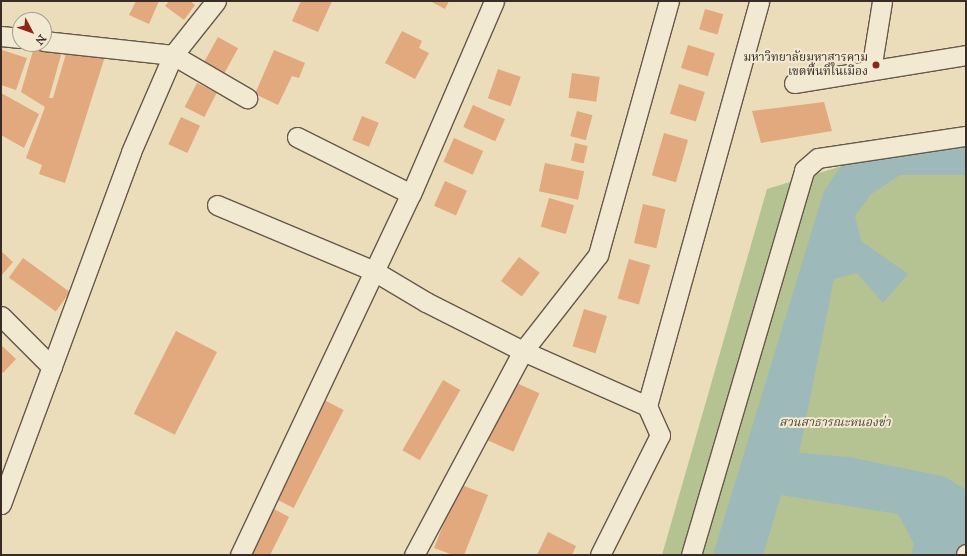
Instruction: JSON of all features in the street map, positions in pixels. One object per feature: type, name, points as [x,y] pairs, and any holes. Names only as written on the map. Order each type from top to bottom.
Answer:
[{"type":"street","points":[[1,504],[131,152],[174,55],[216,1]]},
{"type":"street","points":[[240,555],[411,194],[494,1]]},
{"type":"street","points":[[414,555],[523,351],[598,255],[669,1]]},
{"type":"street","points":[[600,555],[660,435],[647,406],[759,1]]},
{"type":"street","points":[[871,70],[882,1]]},
{"type":"street","points":[[1,36],[12,37]]},
{"type":"street","points":[[52,42],[174,55],[247,98]]},
{"type":"street","points":[[794,83],[966,55]]},
{"type":"street","points":[[691,555],[804,170],[818,158],[966,136]]},
{"type":"street","points":[[297,137],[411,194]]},
{"type":"street","points":[[217,205],[374,271],[426,302],[523,351],[647,406]]},
{"type":"street","points":[[1,316],[52,367]]},
{"type":"green space","name":"สวนสาธารณะหนองข่า","points":[[966,128],[966,555],[662,555],[767,189]]},
{"type":"water","points":[[966,138],[966,175],[900,175],[871,194],[855,216],[861,241],[908,274],[883,303],[857,273],[834,279],[799,453],[849,457],[946,477],[966,490],[966,555],[911,555],[914,544],[898,514],[781,495],[763,555],[713,555],[824,191],[846,159]]},
{"type":"building","points":[[136,1],[159,1],[149,24],[129,15]]},
{"type":"building","points":[[169,1],[190,1],[195,5],[184,20],[165,6]]},
{"type":"building","points":[[301,1],[332,1],[318,32],[292,21]]},
{"type":"building","points":[[430,1],[449,1],[445,9]]},
{"type":"building","points":[[705,9],[723,14],[717,34],[699,29]]},
{"type":"building","points":[[402,31],[422,41],[419,48],[429,53],[415,79],[385,63]]},
{"type":"building","points":[[218,37],[238,48],[224,74],[203,63]]},
{"type":"building","points":[[70,40],[107,50],[65,183],[39,174],[42,165],[26,158],[45,107],[21,92],[33,52],[52,52],[52,46],[63,48],[49,98],[53,98]]},
{"type":"building","points":[[688,45],[715,53],[708,76],[681,68]]},
{"type":"building","points":[[2,50],[27,58],[16,90],[1,85]]},
{"type":"building","points":[[274,50],[305,63],[299,78],[292,76],[278,105],[255,94]]},
{"type":"building","points":[[498,69],[521,77],[511,106],[488,98]]},
{"type":"building","points":[[572,73],[600,77],[596,102],[569,98]]},
{"type":"building","points":[[197,83],[217,93],[204,117],[185,107]]},
{"type":"building","points":[[679,84],[705,92],[696,122],[670,114]]},
{"type":"building","points":[[1,93],[39,114],[24,148],[1,135]]},
{"type":"building","points":[[824,102],[832,131],[761,143],[752,111]]},
{"type":"building","points":[[473,105],[505,119],[495,141],[463,127]]},
{"type":"building","points":[[577,111],[592,115],[586,140],[570,136]]},
{"type":"building","points":[[362,116],[379,123],[369,147],[352,140]]},
{"type":"building","points":[[181,117],[200,126],[187,153],[168,144]]},
{"type":"building","points":[[664,133],[688,140],[676,182],[652,175]]},
{"type":"building","points":[[454,138],[483,151],[473,175],[443,162]]},
{"type":"building","points":[[575,143],[588,146],[584,163],[571,161]]},
{"type":"building","points":[[545,163],[584,171],[578,200],[539,191]]},
{"type":"building","points":[[445,181],[467,191],[456,215],[434,206]]},
{"type":"building","points":[[549,198],[574,205],[566,234],[541,227]]},
{"type":"building","points":[[643,204],[665,209],[656,248],[634,243]]},
{"type":"building","points":[[1,251],[13,262],[1,276]]},
{"type":"building","points":[[519,257],[540,273],[522,297],[501,281]]},
{"type":"building","points":[[23,258],[70,292],[56,312],[9,277]]},
{"type":"building","points":[[629,259],[650,265],[639,304],[618,298]]},
{"type":"building","points":[[584,309],[607,316],[596,353],[573,346]]},
{"type":"building","points":[[176,331],[217,352],[175,435],[134,414]]},
{"type":"building","points":[[1,345],[16,359],[3,373],[1,371]]},
{"type":"building","points":[[443,380],[460,390],[420,460],[402,450]]},
{"type":"building","points":[[512,381],[539,393],[513,452],[486,439]]},
{"type":"building","points":[[324,400],[344,410],[294,508],[274,498]]},
{"type":"building","points":[[459,484],[488,495],[464,555],[453,555],[434,548]]},
{"type":"building","points":[[274,509],[289,517],[270,555],[251,555]]},
{"type":"building","points":[[548,532],[576,546],[572,555],[537,555]]},
{"type":"place","name":"มหาวิทยาลัยมหาสารคาม เขตพื้นที่ในเมือง","points":[[876,65]]}]
